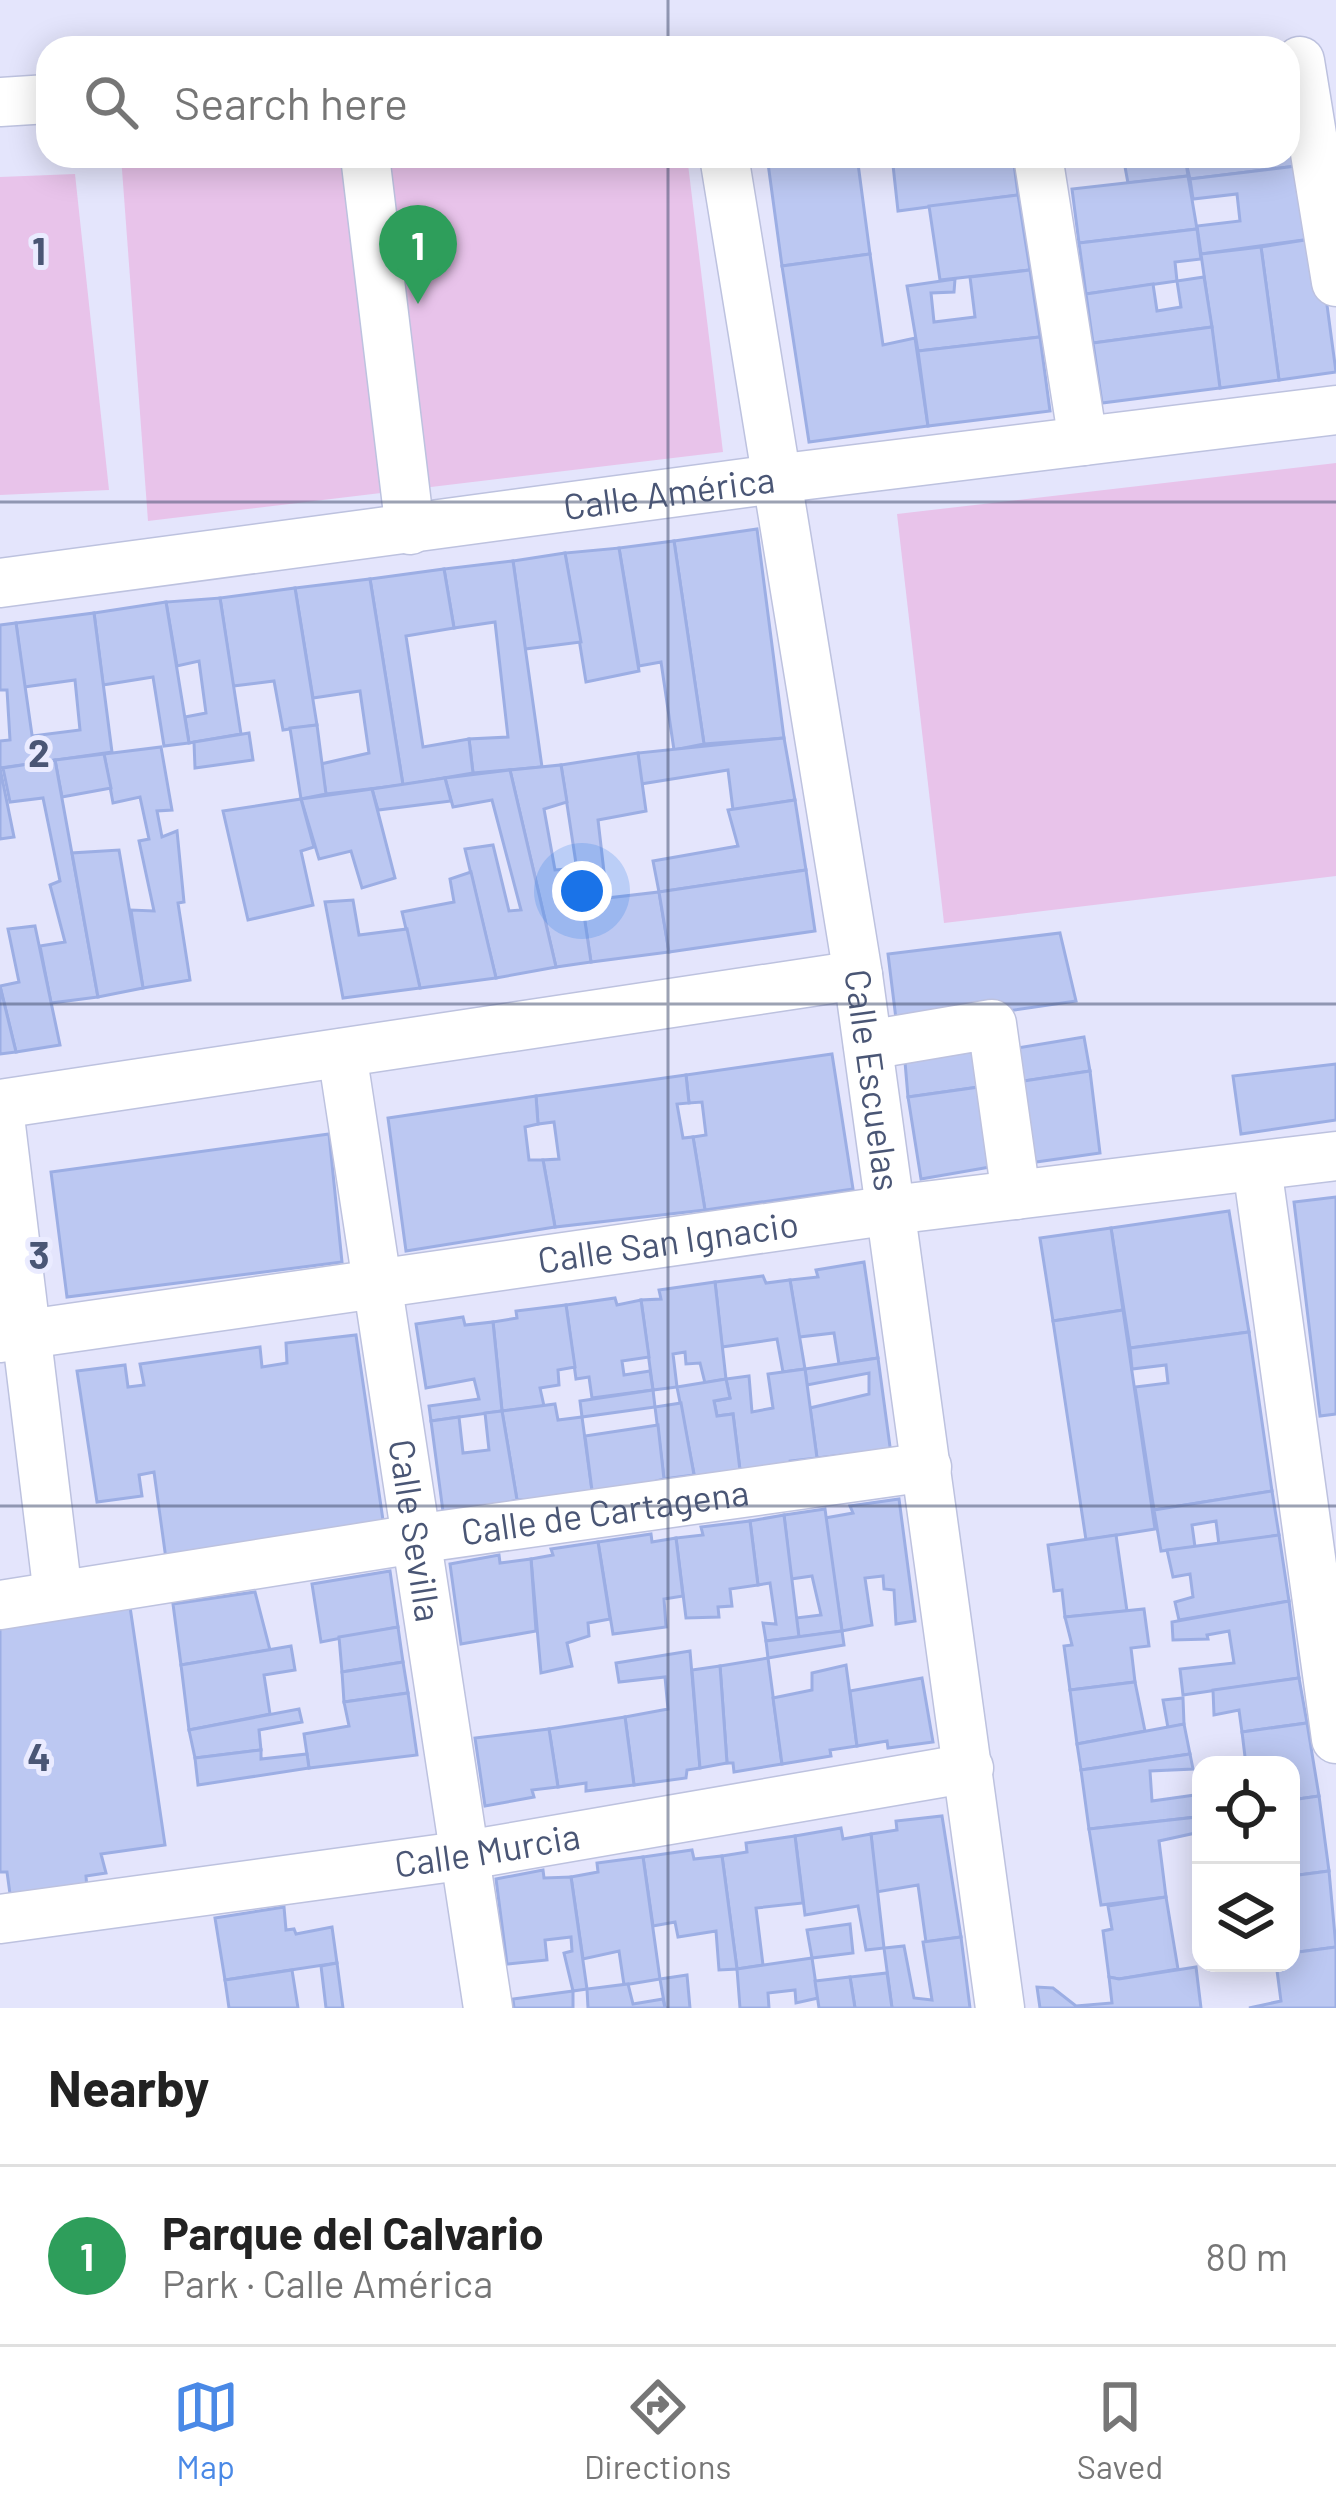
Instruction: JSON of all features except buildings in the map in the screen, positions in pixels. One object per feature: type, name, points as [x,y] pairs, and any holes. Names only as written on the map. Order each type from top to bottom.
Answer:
[{"type":"street","points":[[1308,60],[1336,282]]},
{"type":"street","points":[[0,102],[36,99]]},
{"type":"street","points":[[365,168],[410,530]]},
{"type":"street","name":"Calle Escuelas","points":[[726,168],[858,975],[1000,2008]]},
{"type":"street","points":[[1040,168],[1083,441]]},
{"type":"street","name":"Calle América","points":[[0,583],[1336,410]]},
{"type":"street","points":[[0,1104],[858,975]]},
{"type":"street","points":[[868,1045],[992,1024],[1016,1195]]},
{"type":"street","name":"Calle Sevilla","points":[[342,1053],[488,2008]]},
{"type":"street","points":[[0,1117],[13,1336],[58,1595]]},
{"type":"street","name":"Calle San Ignacio","points":[[13,1336],[892,1210],[1336,1156]]},
{"type":"street","points":[[1257,1167],[1316,1442],[1336,1739]]},
{"type":"street","name":"Calle de Cartagena","points":[[0,1604],[927,1467]]},
{"type":"street","name":"Calle Murcia","points":[[0,1919],[467,1855],[969,1768]]},
{"type":"shaded area","points":[[122,168],[688,168],[723,452],[148,521]]},
{"type":"shaded area","points":[[75,174],[109,490],[0,495],[0,177]]},
{"type":"shaded area","points":[[1336,463],[1336,876],[944,923],[897,514]]},
{"type":"place","name":"Parque del Calvario","points":[[418,304]]}]
